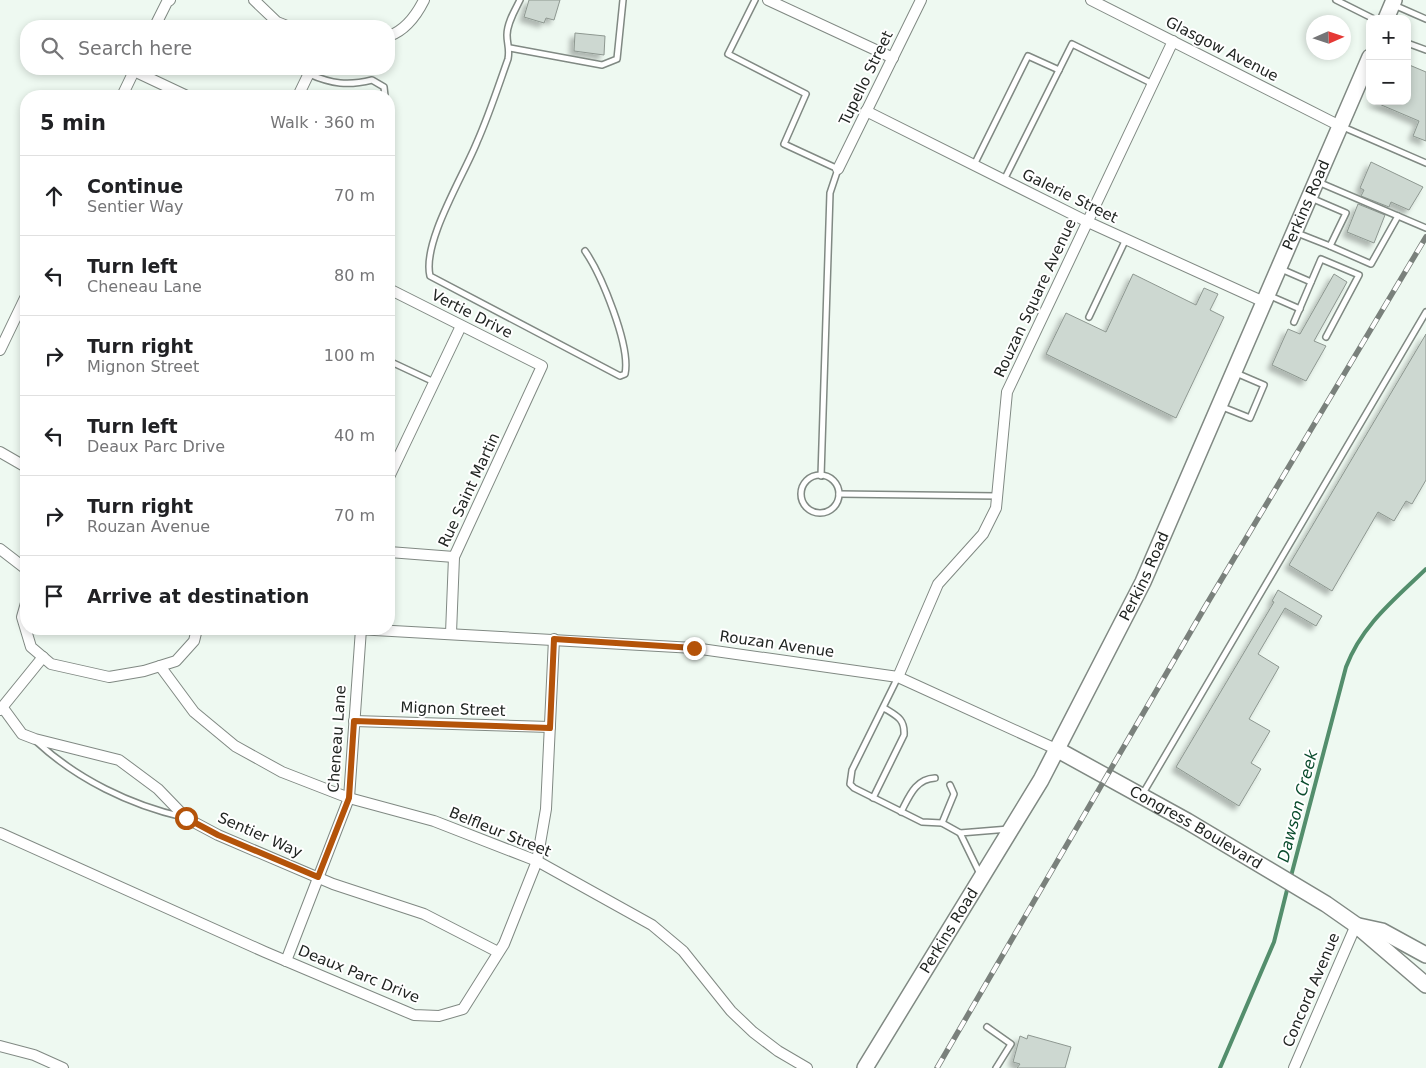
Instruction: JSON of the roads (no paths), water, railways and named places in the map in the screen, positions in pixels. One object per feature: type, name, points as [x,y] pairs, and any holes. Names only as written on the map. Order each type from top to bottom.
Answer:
[{"type":"main road","points":[[1388,15],[1393,2]]},
{"type":"main road","name":"Perkins Road","points":[[865,1068],[1058,750],[1143,582],[1369,60]]},
{"type":"main road","name":"Congress Boulevard","points":[[1058,750],[1326,904],[1356,925],[1426,985]]},
{"type":"main road","name":"Congress Boulevard","points":[[1356,925],[1382,931],[1426,956]]},
{"type":"street","points":[[158,20],[166,2],[170,0]]},
{"type":"street","points":[[395,33],[416,16],[424,0]]},
{"type":"street","points":[[768,0],[893,58]]},
{"type":"street","name":"Tupello Street","points":[[838,169],[921,0]]},
{"type":"street","name":"Glasgow Avenue","points":[[1091,0],[1340,126]]},
{"type":"street","points":[[255,2],[275,20]]},
{"type":"street","name":"Rouzan Square Avenue","points":[[898,677],[938,584],[983,534],[996,508],[1007,392],[1173,41]]},
{"type":"street","points":[[125,90],[132,75]]},
{"type":"street","points":[[144,75],[175,90]]},
{"type":"street","points":[[301,90],[308,75]]},
{"type":"street","name":"Galerie Street","points":[[866,111],[1126,240],[1265,298]]},
{"type":"street","name":"Vertie Drive","points":[[395,292],[542,366]]},
{"type":"street","points":[[1,346],[20,308]]},
{"type":"street","points":[[395,464],[461,326]]},
{"type":"street","name":"Rue Saint Martin","points":[[451,633],[454,557],[542,366]]},
{"type":"street","points":[[0,452],[20,464]]},
{"type":"street","points":[[0,549],[20,564]]},
{"type":"street","points":[[395,552],[454,557]]},
{"type":"street","name":"Rouzan Avenue","points":[[395,631],[694,648],[898,677],[1058,750]]},
{"type":"street","points":[[28,635],[31,647],[50,664],[109,677],[176,661],[194,641],[196,635]]},
{"type":"street","name":"Cheneau Lane","points":[[286,961],[349,798],[359,635]]},
{"type":"street","name":"Deaux Parc Drive","points":[[0,833],[286,961],[414,1015],[439,1016],[463,1009],[498,952],[537,862],[546,809],[554,639]]},
{"type":"street","points":[[2,709],[43,657]]},
{"type":"street","name":"Belfleur Street","points":[[160,666],[194,712],[236,746],[282,772],[349,798],[434,821],[537,862],[666,935],[697,966],[731,1011],[753,1032],[778,1051],[807,1068]]},
{"type":"street","name":"Sentier Way","points":[[2,709],[22,734],[35,740],[118,760],[158,789],[186,818],[218,835],[369,897],[424,914],[498,952]]},
{"type":"street","name":"Mignon Street","points":[[354,721],[550,728]]},
{"type":"street","name":"Concord Avenue","points":[[1294,1068],[1356,925]]},
{"type":"street","points":[[0,1046],[34,1055],[63,1068]]},
{"type":"lane","points":[[520,0],[508,28],[507,36],[510,48],[491,110],[439,227],[429,259],[430,276],[620,376],[625,374],[626,362],[614,314],[601,278],[585,251]]},
{"type":"lane","points":[[510,48],[602,65],[617,59],[623,0]]},
{"type":"lane","points":[[754,0],[728,54],[806,94],[784,144],[838,169],[830,193],[821,476]]},
{"type":"lane","points":[[1336,0],[1366,15]]},
{"type":"lane","points":[[1393,2],[1426,19]]},
{"type":"lane","points":[[1004,180],[1072,44],[1153,84]]},
{"type":"lane","points":[[1411,44],[1426,50]]},
{"type":"lane","points":[[974,165],[1028,56],[1059,70]]},
{"type":"lane","points":[[316,75],[326,81],[352,85],[372,80],[384,87],[384,90]]},
{"type":"lane","points":[[1340,126],[1426,163]]},
{"type":"lane","points":[[1316,181],[1426,228]]},
{"type":"lane","points":[[1309,197],[1346,213],[1330,246]]},
{"type":"lane","points":[[1294,232],[1372,264],[1398,216]]},
{"type":"lane","points":[[1089,317],[1126,240]]},
{"type":"lane","points":[[1294,322],[1321,259],[1359,276],[1326,337]]},
{"type":"lane","points":[[1279,268],[1312,282]]},
{"type":"lane","points":[[1265,298],[1300,308]]},
{"type":"lane","points":[[1141,796],[1426,312]]},
{"type":"lane","points":[[395,364],[434,382]]},
{"type":"lane","points":[[1219,406],[1250,418],[1264,385],[1234,371]]},
{"type":"lane","points":[[821,476],[834,482],[839,494],[835,506],[825,513],[812,512],[807,509],[801,498],[802,486],[811,477],[821,476]]},
{"type":"lane","points":[[839,494],[998,496]]},
{"type":"lane","points":[[898,677],[850,778],[850,784],[854,788],[922,822],[942,823],[960,833],[982,877]]},
{"type":"lane","points":[[873,798],[904,736],[904,725],[901,718],[884,708]]},
{"type":"lane","points":[[35,740],[61,764],[102,787],[154,811],[186,818]]},
{"type":"lane","points":[[901,812],[918,784],[926,778],[935,778]]},
{"type":"lane","points":[[942,823],[954,794],[950,785]]},
{"type":"lane","points":[[960,833],[1012,828]]},
{"type":"lane","points":[[987,1027],[1011,1044],[996,1068]]},
{"type":"waterway","name":"Dawson Creek","points":[[1290,880],[1346,667],[1361,638],[1370,626],[1426,569]]},
{"type":"waterway","name":"Dawson Creek","points":[[1220,1068],[1274,942],[1288,886]]},
{"type":"railway","points":[[937,1068],[1205,607],[1426,237]]}]
